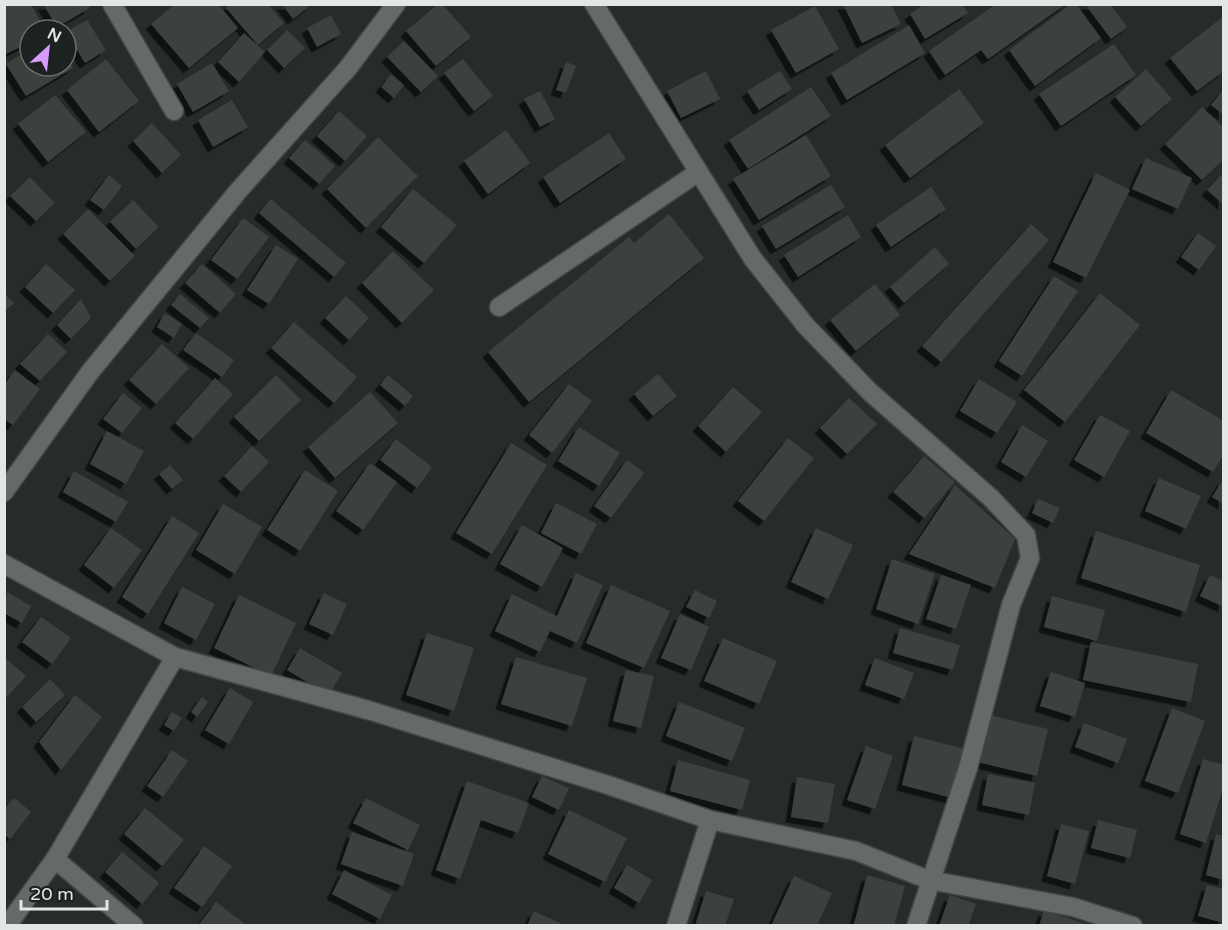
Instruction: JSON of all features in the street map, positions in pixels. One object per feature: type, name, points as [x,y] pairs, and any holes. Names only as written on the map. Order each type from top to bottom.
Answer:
[{"type":"street","points":[[112,4],[174,111]]},
{"type":"street","points":[[4,492],[90,372],[239,190],[348,68],[396,4]]},
{"type":"street","points":[[594,4],[697,173],[753,259],[806,326],[870,392],[992,498],[1026,535],[1030,558],[1011,605],[968,768],[929,880],[916,926]]},
{"type":"street","points":[[499,307],[697,173]]},
{"type":"street","points":[[4,564],[175,657],[368,710],[608,785],[710,820],[856,851],[929,880],[1073,908],[1133,926]]},
{"type":"street","points":[[7,926],[55,859],[175,657]]},
{"type":"street","points":[[676,926],[710,820]]},
{"type":"street","points":[[55,859],[134,926]]},
{"type":"building","points":[[10,4],[31,4],[39,18],[18,18],[18,48],[4,55],[4,7]]},
{"type":"building","points":[[43,4],[88,4],[90,8],[73,18],[52,18]]},
{"type":"building","points":[[175,4],[218,4],[238,28],[189,68],[151,24]]},
{"type":"building","points":[[230,4],[268,4],[284,23],[258,45],[226,8]]},
{"type":"building","points":[[282,4],[312,4],[293,19]]},
{"type":"building","points":[[843,4],[891,4],[901,24],[862,43]]},
{"type":"building","points":[[925,4],[962,4],[968,13],[925,39],[910,14]]},
{"type":"building","points":[[996,4],[1066,4],[988,59],[981,50],[945,75],[929,51]]},
{"type":"building","points":[[1071,4],[1076,4],[1101,38],[1035,86],[1009,50]]},
{"type":"building","points":[[1085,4],[1110,4],[1127,27],[1111,39]]},
{"type":"building","points":[[437,5],[443,5],[471,37],[436,66],[406,31]]},
{"type":"building","points":[[815,6],[839,49],[796,73],[771,30]]},
{"type":"building","points":[[331,15],[341,34],[317,47],[307,28]]},
{"type":"building","points":[[1224,16],[1224,71],[1197,91],[1170,58]]},
{"type":"building","points":[[87,20],[106,50],[85,63],[78,52],[78,25]]},
{"type":"building","points":[[909,25],[925,53],[847,100],[831,73]]},
{"type":"building","points":[[287,30],[305,48],[284,68],[267,50]]},
{"type":"building","points":[[244,33],[265,52],[239,82],[218,62]]},
{"type":"building","points":[[404,41],[438,76],[421,92],[387,57]]},
{"type":"building","points":[[1114,44],[1136,75],[1061,126],[1039,94]]},
{"type":"building","points":[[18,56],[18,78],[56,78],[26,96],[6,64]]},
{"type":"building","points":[[106,59],[139,101],[99,132],[67,90]]},
{"type":"building","points":[[463,59],[493,96],[474,111],[444,73]]},
{"type":"building","points":[[566,62],[576,66],[566,93],[556,90]]},
{"type":"building","points":[[212,63],[229,91],[193,112],[177,84]]},
{"type":"building","points":[[1146,69],[1172,99],[1141,126],[1115,97]]},
{"type":"building","points":[[706,71],[720,99],[681,118],[667,91]]},
{"type":"building","points":[[780,71],[792,89],[759,110],[747,91]]},
{"type":"building","points":[[391,74],[404,85],[394,98],[381,87]]},
{"type":"building","points":[[811,87],[831,116],[748,169],[729,140]]},
{"type":"building","points":[[959,89],[984,123],[910,178],[885,145]]},
{"type":"building","points":[[1224,89],[1224,115],[1211,105]]},
{"type":"building","points":[[540,91],[555,119],[540,127],[524,99]]},
{"type":"building","points":[[55,95],[86,132],[48,162],[18,124]]},
{"type":"building","points":[[232,100],[248,127],[213,147],[198,120]]},
{"type":"building","points":[[1202,107],[1224,128],[1224,159],[1202,180],[1165,144]]},
{"type":"building","points":[[339,111],[367,136],[345,161],[317,136]]},
{"type":"building","points":[[152,123],[181,155],[162,173],[133,141]]},
{"type":"building","points":[[506,130],[530,163],[488,194],[464,161]]},
{"type":"building","points":[[609,133],[626,159],[560,203],[543,177]]},
{"type":"building","points":[[806,135],[831,176],[759,220],[733,179]]},
{"type":"building","points":[[378,137],[418,176],[366,228],[327,189]]},
{"type":"building","points":[[305,140],[335,166],[319,184],[289,158]]},
{"type":"building","points":[[1146,158],[1192,178],[1178,209],[1132,189]]},
{"type":"building","points":[[1224,172],[1224,205],[1207,190]]},
{"type":"building","points":[[1096,173],[1130,190],[1086,278],[1053,262]]},
{"type":"building","points":[[109,175],[122,186],[104,210],[90,200]]},
{"type":"building","points":[[30,177],[55,203],[36,221],[10,196]]},
{"type":"building","points":[[831,185],[845,207],[776,249],[762,226]]},
{"type":"building","points":[[931,187],[946,209],[891,247],[876,225]]},
{"type":"building","points":[[413,189],[457,225],[424,263],[381,227]]},
{"type":"building","points":[[271,199],[346,263],[334,277],[259,213]]},
{"type":"building","points":[[133,200],[159,227],[136,249],[110,222]]},
{"type":"building","points":[[88,209],[135,256],[110,281],[63,234]]},
{"type":"building","points":[[669,214],[704,258],[529,402],[488,352],[629,237],[634,243]]},
{"type":"building","points":[[848,215],[861,237],[798,277],[784,255]]},
{"type":"building","points":[[243,218],[269,237],[237,279],[211,260]]},
{"type":"building","points":[[1031,224],[1049,240],[941,362],[922,346]]},
{"type":"building","points":[[1198,233],[1216,246],[1199,270],[1181,257]]},
{"type":"building","points":[[276,245],[298,259],[269,304],[247,290]]},
{"type":"building","points":[[935,247],[949,264],[904,303],[890,287]]},
{"type":"building","points":[[393,251],[434,290],[402,323],[362,283]]},
{"type":"building","points":[[46,264],[75,290],[53,313],[25,287]]},
{"type":"building","points":[[202,264],[236,294],[220,313],[185,283]]},
{"type":"building","points":[[1054,276],[1078,291],[1022,376],[999,361]]},
{"type":"building","points":[[875,284],[900,315],[856,351],[830,320]]},
{"type":"building","points":[[4,293],[14,303],[4,312]]},
{"type":"building","points":[[1100,293],[1140,325],[1065,422],[1024,390]]},
{"type":"building","points":[[180,294],[209,318],[200,328],[171,305]]},
{"type":"building","points":[[346,296],[369,318],[349,340],[325,318]]},
{"type":"building","points":[[81,299],[91,318],[71,339],[57,325]]},
{"type":"building","points":[[165,313],[182,324],[174,338],[157,327]]},
{"type":"building","points":[[294,322],[357,377],[334,403],[271,348]]},
{"type":"building","points":[[196,333],[234,360],[222,377],[183,350]]},
{"type":"building","points":[[48,334],[67,352],[40,381],[20,364]]},
{"type":"building","points":[[162,344],[189,368],[156,404],[129,380]]},
{"type":"building","points":[[15,370],[40,389],[13,425],[4,419],[4,385]]},
{"type":"building","points":[[658,374],[677,396],[653,416],[634,394]]},
{"type":"building","points":[[276,375],[301,400],[259,441],[234,417]]},
{"type":"building","points":[[388,375],[413,396],[405,406],[380,385]]},
{"type":"building","points":[[215,378],[233,394],[193,439],[175,423]]},
{"type":"building","points":[[979,379],[1017,402],[997,433],[960,411]]},
{"type":"building","points":[[569,384],[592,401],[552,453],[529,435]]},
{"type":"building","points":[[733,387],[762,412],[726,452],[698,426]]},
{"type":"building","points":[[1171,390],[1224,421],[1224,454],[1213,472],[1146,433]]},
{"type":"building","points":[[370,392],[398,423],[335,478],[308,447]]},
{"type":"building","points":[[123,393],[142,408],[122,433],[103,419]]},
{"type":"building","points":[[849,398],[877,424],[847,454],[820,428]]},
{"type":"building","points":[[1100,415],[1130,431],[1104,477],[1074,460]]},
{"type":"building","points":[[1022,425],[1048,441],[1026,477],[1001,462]]},
{"type":"building","points":[[579,427],[620,453],[599,486],[558,461]]},
{"type":"building","points":[[107,431],[144,451],[126,484],[90,464]]},
{"type":"building","points":[[788,438],[814,458],[764,521],[738,501]]},
{"type":"building","points":[[396,439],[432,467],[417,488],[380,460]]},
{"type":"building","points":[[511,443],[547,465],[492,554],[456,533]]},
{"type":"building","points":[[252,446],[269,462],[241,492],[224,476]]},
{"type":"building","points":[[924,456],[955,482],[924,518],[893,492]]},
{"type":"building","points":[[627,460],[644,473],[611,518],[594,506]]},
{"type":"building","points":[[370,463],[397,482],[363,530],[336,511]]},
{"type":"building","points":[[170,465],[183,480],[172,489],[159,474]]},
{"type":"building","points":[[305,470],[338,491],[300,551],[267,530]]},
{"type":"building","points":[[74,471],[128,502],[116,522],[63,492]]},
{"type":"building","points":[[1159,478],[1201,496],[1186,529],[1145,511]]},
{"type":"building","points":[[1224,478],[1224,504],[1212,497]]},
{"type":"building","points":[[955,485],[1015,539],[995,588],[909,554]]},
{"type":"building","points":[[1038,499],[1060,508],[1053,523],[1032,513]]},
{"type":"building","points":[[556,503],[597,524],[581,554],[541,533]]},
{"type":"building","points":[[223,504],[262,527],[235,574],[196,550]]},
{"type":"building","points":[[172,516],[199,533],[148,614],[122,597]]},
{"type":"building","points":[[522,525],[563,548],[542,587],[500,564]]},
{"type":"building","points":[[111,528],[142,550],[114,588],[84,565]]},
{"type":"building","points":[[816,528],[853,545],[828,599],[791,582]]},
{"type":"building","points":[[1096,531],[1200,565],[1186,612],[1081,578]]},
{"type":"building","points":[[892,559],[935,574],[918,624],[876,609]]},
{"type":"building","points":[[576,573],[603,585],[577,643],[550,631],[540,652],[495,631],[512,594],[557,616]]},
{"type":"building","points":[[941,575],[971,585],[956,629],[926,619]]},
{"type":"building","points":[[1210,575],[1224,581],[1224,607],[1200,596]]},
{"type":"building","points":[[611,585],[670,611],[644,668],[586,643]]},
{"type":"building","points":[[182,587],[215,604],[196,640],[164,623]]},
{"type":"building","points":[[695,590],[717,601],[709,618],[686,607]]},
{"type":"building","points":[[7,592],[31,606],[22,623],[4,613]]},
{"type":"building","points":[[324,593],[347,604],[333,635],[309,624]]},
{"type":"building","points":[[239,595],[296,623],[271,676],[214,648]]},
{"type":"building","points":[[1052,596],[1105,610],[1097,641],[1044,627]]},
{"type":"building","points":[[680,614],[709,627],[691,670],[661,658]]},
{"type":"building","points":[[41,617],[71,638],[52,664],[22,642]]},
{"type":"building","points":[[900,628],[960,645],[953,670],[893,653]]},
{"type":"building","points":[[427,633],[474,648],[454,711],[406,695]]},
{"type":"building","points":[[723,638],[777,661],[759,704],[704,681]]},
{"type":"building","points":[[1091,642],[1198,664],[1191,702],[1083,680]]},
{"type":"building","points":[[300,648],[342,673],[329,695],[287,670]]},
{"type":"building","points":[[4,657],[26,676],[7,697],[4,694]]},
{"type":"building","points":[[516,657],[587,678],[572,726],[501,704]]},
{"type":"building","points":[[875,658],[914,673],[904,699],[865,685]]},
{"type":"building","points":[[626,670],[654,676],[641,728],[613,721]]},
{"type":"building","points":[[1051,672],[1085,683],[1075,717],[1040,706]]},
{"type":"building","points":[[50,679],[65,695],[36,722],[22,707]]},
{"type":"building","points":[[230,688],[253,702],[229,744],[205,730]]},
{"type":"building","points":[[75,695],[102,717],[61,770],[39,742]]},
{"type":"building","points":[[202,697],[208,702],[197,717],[191,712]]},
{"type":"building","points":[[679,702],[745,728],[732,761],[666,736]]},
{"type":"building","points":[[1172,708],[1205,721],[1178,793],[1145,781]]},
{"type":"building","points":[[172,712],[182,718],[174,731],[164,725]]},
{"type":"building","points":[[989,715],[1048,729],[1037,776],[977,762]]},
{"type":"building","points":[[1084,723],[1127,739],[1118,763],[1075,747]]},
{"type":"building","points":[[914,736],[965,749],[952,798],[902,785]]},
{"type":"building","points":[[866,746],[893,756],[875,809],[847,800]]},
{"type":"building","points":[[172,750],[188,761],[163,797],[147,786]]},
{"type":"building","points":[[1203,759],[1224,765],[1224,785],[1206,843],[1180,834]]},
{"type":"building","points":[[678,760],[750,780],[742,810],[670,791]]},
{"type":"building","points":[[988,774],[1035,783],[1029,815],[982,805]]},
{"type":"building","points":[[542,776],[569,788],[559,810],[532,797]]},
{"type":"building","points":[[797,777],[835,784],[828,823],[791,817]]},
{"type":"building","points":[[467,781],[529,803],[518,833],[481,820],[460,879],[436,870]]},
{"type":"building","points":[[14,798],[31,812],[10,839],[4,834],[4,809]]},
{"type":"building","points":[[366,798],[420,825],[408,850],[353,823]]},
{"type":"building","points":[[145,808],[184,840],[162,866],[124,834]]},
{"type":"building","points":[[569,810],[627,838],[605,882],[548,854]]},
{"type":"building","points":[[1098,820],[1137,830],[1130,858],[1091,848]]},
{"type":"building","points":[[1061,824],[1089,831],[1075,884],[1047,876]]},
{"type":"building","points":[[352,832],[414,854],[403,886],[341,864]]},
{"type":"building","points":[[1216,834],[1224,836],[1224,880],[1206,875]]},
{"type":"building","points":[[204,846],[232,866],[202,907],[174,888]]},
{"type":"building","points":[[122,852],[159,883],[142,904],[105,872]]},
{"type":"building","points":[[627,865],[652,880],[639,903],[614,888]]},
{"type":"building","points":[[344,870],[392,895],[380,919],[332,894]]},
{"type":"building","points":[[867,875],[905,886],[894,926],[854,924]]},
{"type":"building","points":[[794,876],[832,893],[817,926],[771,926]]},
{"type":"building","points":[[1207,885],[1224,889],[1224,923],[1198,916]]},
{"type":"building","points":[[706,891],[734,899],[725,926],[695,926]]},
{"type":"building","points":[[950,895],[976,904],[968,926],[939,926]]},
{"type":"building","points":[[216,902],[248,926],[198,926]]},
{"type":"building","points":[[1044,910],[1088,925],[1088,926],[1039,926]]},
{"type":"building","points":[[534,911],[566,926],[527,926]]}]
